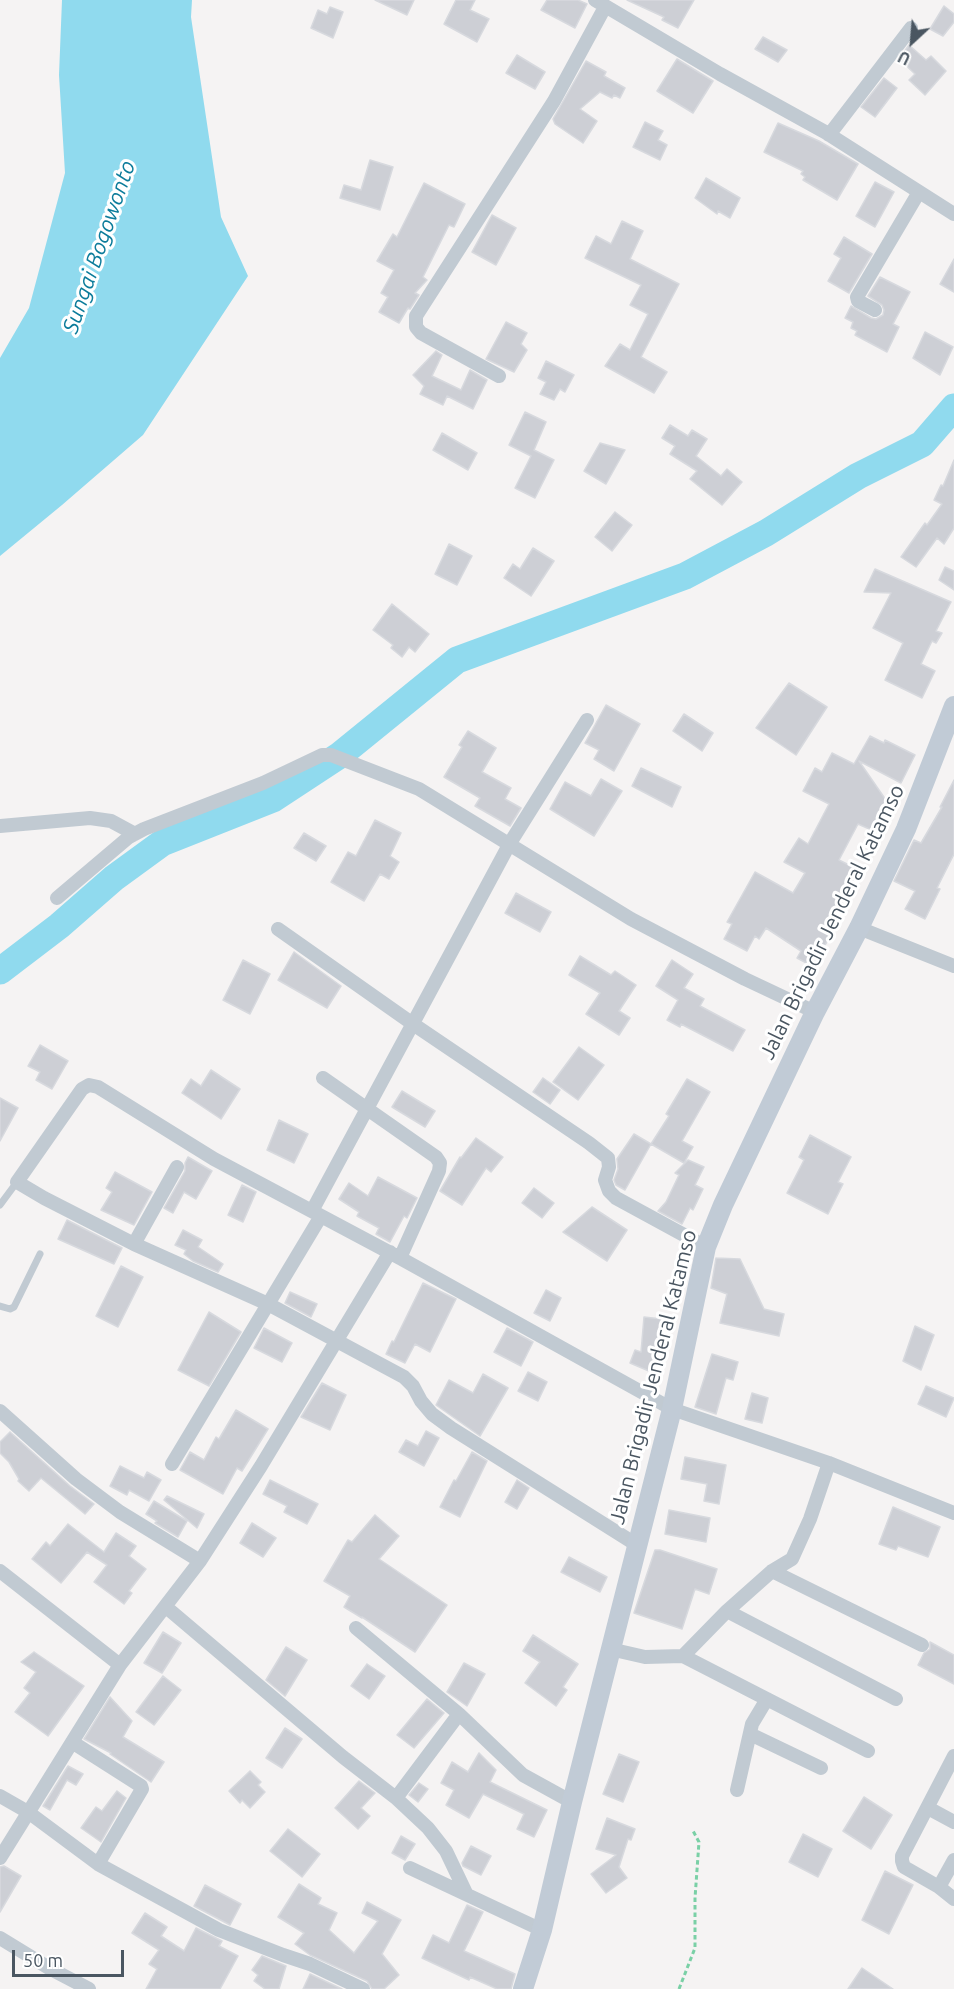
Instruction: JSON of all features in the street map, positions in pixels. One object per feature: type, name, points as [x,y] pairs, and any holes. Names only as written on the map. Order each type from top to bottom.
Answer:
[{"type":"main road","name":"Jalan Brigadir Jenderal Katamso","points":[[523,1989],[542,1930],[610,1649],[672,1409],[706,1247],[723,1205],[815,1012],[859,928],[906,829],[954,706]]},
{"type":"street","points":[[499,376],[421,333],[416,327],[416,316],[554,101],[600,4],[954,214]]},
{"type":"street","points":[[824,136],[911,28]]},
{"type":"street","points":[[875,310],[858,301],[857,297],[919,192]]},
{"type":"street","points":[[172,1464],[268,1304],[367,1109],[510,843],[587,720]]},
{"type":"street","points":[[57,898],[129,837],[160,821],[263,783],[322,755],[331,755],[419,789],[631,919],[745,979],[815,1012]]},
{"type":"street","points":[[0,826],[90,818],[111,821],[135,834]]},
{"type":"street","points":[[859,928],[954,966]]},
{"type":"street","points":[[278,929],[413,1024],[590,1143],[608,1158],[609,1167],[605,1180],[609,1191],[616,1198],[706,1247]]},
{"type":"street","points":[[0,1858],[120,1665],[200,1561],[261,1466],[336,1341],[395,1255],[439,1172],[440,1163],[436,1156],[323,1078]]},
{"type":"street","points":[[637,1545],[450,1428],[432,1414],[404,1377],[268,1304],[134,1244],[17,1182],[82,1089],[89,1085],[98,1087],[214,1159],[395,1255],[672,1409],[829,1463],[954,1513]]},
{"type":"street","points":[[134,1244],[177,1167]]},
{"type":"street","points":[[0,1411],[85,1486],[120,1512],[200,1561]]},
{"type":"street","points":[[683,1656],[727,1611],[772,1571],[792,1559],[810,1519],[829,1463]]},
{"type":"street","points":[[0,1571],[120,1665]]},
{"type":"street","points":[[772,1571],[922,1645]]},
{"type":"street","points":[[166,1607],[335,1750],[396,1798],[428,1828],[446,1851],[466,1893]]},
{"type":"street","points":[[727,1611],[896,1699]]},
{"type":"street","points":[[356,1628],[459,1714],[523,1775],[572,1802]]},
{"type":"street","points":[[610,1649],[645,1657],[683,1656],[868,1751]]},
{"type":"street","points":[[737,1790],[752,1724],[766,1700]]},
{"type":"street","points":[[396,1798],[459,1714]]},
{"type":"street","points":[[750,1734],[821,1768]]},
{"type":"street","points":[[72,1742],[141,1786],[142,1789],[98,1864]]},
{"type":"street","points":[[954,1756],[902,1856],[904,1867],[939,1887],[954,1899]]},
{"type":"street","points":[[0,1796],[28,1812],[98,1864],[219,1930],[310,1964],[359,1988]]},
{"type":"street","points":[[928,1808],[954,1822]]},
{"type":"street","points":[[939,1887],[954,1860]]},
{"type":"street","points":[[410,1868],[542,1930]]},
{"type":"street","points":[[0,1938],[89,1989]]},
{"type":"lane","points":[[0,1205],[17,1182]]},
{"type":"lane","points":[[0,1306],[10,1309],[14,1307],[40,1254]]},
{"type":"path","points":[[679,1989],[695,1948],[695,1898],[699,1842],[692,1829]]},
{"type":"water","name":"Sungai Bogowonto","points":[[62,0],[192,0],[191,17],[221,217],[248,276],[143,435],[0,556],[0,358],[29,308],[65,173],[59,75]]},
{"type":"building","points":[[375,0],[414,0],[407,15]]},
{"type":"building","points":[[456,0],[475,0],[470,10],[489,19],[477,42],[444,24]]},
{"type":"building","points":[[547,0],[578,0],[587,4],[575,28],[541,10]]},
{"type":"building","points":[[627,0],[694,0],[678,28],[662,20],[664,17]]},
{"type":"building","points":[[944,6],[954,14],[954,22],[943,36],[930,29]]},
{"type":"building","points":[[330,7],[343,12],[333,38],[311,28],[318,10],[327,14]]},
{"type":"building","points":[[763,37],[787,50],[778,62],[755,49]]},
{"type":"building","points":[[909,45],[926,60],[931,56],[946,71],[925,95],[909,80],[915,74],[899,59]]},
{"type":"building","points":[[517,55],[545,72],[535,89],[506,73]]},
{"type":"building","points":[[677,59],[713,81],[693,113],[657,91]]},
{"type":"building","points":[[586,61],[606,72],[604,76],[625,88],[620,98],[614,95],[612,98],[600,92],[580,109],[597,121],[583,143],[555,124],[553,119]]},
{"type":"building","points":[[884,78],[897,88],[875,117],[861,107]]},
{"type":"building","points":[[645,122],[663,131],[658,140],[667,145],[660,160],[633,147]]},
{"type":"building","points":[[778,123],[819,141],[858,164],[837,200],[803,180],[805,177],[801,174],[803,171],[764,152]]},
{"type":"building","points":[[370,160],[393,167],[380,210],[340,198],[344,185],[361,190]]},
{"type":"building","points":[[706,178],[740,198],[730,218],[718,211],[717,214],[695,198]]},
{"type":"building","points":[[875,182],[894,192],[875,227],[856,216]]},
{"type":"building","points":[[424,183],[465,204],[454,227],[449,225],[423,277],[427,280],[415,293],[419,295],[399,323],[379,312],[388,297],[381,293],[394,270],[377,261],[393,234],[397,237]]},
{"type":"building","points":[[492,215],[516,228],[496,265],[472,252]]},
{"type":"building","points":[[622,221],[643,231],[630,259],[679,284],[641,357],[667,372],[654,393],[605,366],[620,344],[630,350],[648,314],[630,305],[641,285],[585,258],[596,236],[611,244]]},
{"type":"building","points":[[844,237],[872,254],[849,293],[828,281],[841,258],[834,254]]},
{"type":"building","points":[[954,259],[954,292],[940,284]]},
{"type":"building","points":[[880,277],[910,292],[893,324],[899,327],[887,352],[855,335],[857,331],[851,328],[853,322],[845,318],[851,306],[871,318],[876,319],[883,315],[882,305],[868,296]]},
{"type":"building","points":[[506,322],[527,333],[521,344],[527,350],[514,372],[486,359]]},
{"type":"building","points":[[925,332],[953,347],[940,375],[913,358]]},
{"type":"building","points":[[436,351],[442,355],[432,376],[461,390],[470,370],[487,380],[473,409],[447,396],[443,405],[420,394],[424,386],[413,375]]},
{"type":"building","points":[[546,361],[574,375],[565,392],[560,389],[554,400],[540,394],[546,382],[538,378]]},
{"type":"building","points":[[525,412],[546,422],[534,450],[554,460],[535,498],[515,488],[531,456],[509,445]]},
{"type":"building","points":[[670,425],[688,436],[692,430],[707,439],[696,456],[721,476],[727,469],[742,482],[722,505],[690,479],[697,471],[670,454],[675,446],[662,438]]},
{"type":"building","points":[[442,433],[477,453],[468,470],[433,450]]},
{"type":"building","points":[[600,443],[625,450],[606,484],[584,471]]},
{"type":"building","points":[[954,460],[954,528],[944,544],[937,538],[916,567],[901,557],[925,523],[927,525],[942,504],[934,500]]},
{"type":"building","points":[[615,512],[632,525],[612,551],[595,537]]},
{"type":"building","points":[[449,544],[472,556],[457,585],[435,574]]},
{"type":"building","points":[[533,548],[554,561],[531,596],[504,578],[513,564],[520,569]]},
{"type":"building","points":[[945,567],[954,571],[954,590],[939,580]]},
{"type":"building","points":[[875,569],[951,602],[936,631],[942,633],[936,643],[932,641],[921,664],[935,671],[922,698],[885,680],[903,643],[873,628],[891,593],[864,592]]},
{"type":"building","points":[[392,604],[429,634],[415,652],[409,647],[402,657],[391,648],[393,645],[373,630]]},
{"type":"building","points":[[789,683],[827,707],[796,755],[756,728]]},
{"type":"building","points":[[606,705],[640,724],[614,771],[594,759],[599,750],[585,743]]},
{"type":"building","points":[[684,714],[713,733],[702,751],[673,731]]},
{"type":"building","points":[[468,731],[496,748],[482,772],[511,788],[505,799],[521,808],[510,826],[475,806],[480,798],[444,777],[462,747],[459,745]]},
{"type":"building","points":[[870,736],[884,743],[885,740],[915,755],[901,783],[859,761],[888,803],[876,832],[858,824],[839,860],[859,870],[846,897],[848,898],[836,923],[838,924],[812,966],[797,958],[801,951],[766,928],[759,939],[755,936],[747,951],[724,939],[732,924],[727,922],[755,872],[793,893],[805,873],[784,862],[799,838],[808,844],[829,804],[803,791],[815,768],[822,772],[832,753],[854,764]]},
{"type":"building","points":[[641,768],[681,787],[672,807],[632,786]]},
{"type":"building","points":[[601,779],[622,791],[594,836],[550,809],[565,782],[591,796]]},
{"type":"building","points":[[954,780],[954,854],[925,919],[905,909],[915,891],[894,881],[914,840],[921,843],[942,807],[940,807]]},
{"type":"building","points":[[375,820],[401,833],[390,856],[399,862],[389,879],[380,874],[364,901],[331,882],[348,852],[356,856]]},
{"type":"building","points":[[304,833],[326,846],[316,861],[294,848]]},
{"type":"building","points":[[516,893],[551,912],[540,932],[505,913]]},
{"type":"building","points":[[294,952],[341,986],[327,1008],[278,980]]},
{"type":"building","points":[[580,956],[611,975],[615,971],[636,985],[619,1011],[630,1018],[619,1035],[586,1014],[600,993],[569,975]]},
{"type":"building","points":[[243,960],[270,974],[250,1014],[223,1000]]},
{"type":"building","points":[[672,960],[693,974],[684,988],[704,999],[700,1006],[745,1030],[733,1051],[681,1024],[680,1027],[667,1020],[678,1000],[656,986]]},
{"type":"building","points":[[40,1045],[68,1061],[52,1089],[36,1080],[40,1072],[28,1066]]},
{"type":"building","points":[[579,1047],[604,1065],[578,1100],[553,1082]]},
{"type":"building","points":[[211,1070],[240,1089],[221,1119],[182,1093],[191,1079],[201,1086]]},
{"type":"building","points":[[543,1078],[560,1090],[550,1104],[533,1092]]},
{"type":"building","points":[[687,1079],[710,1092],[682,1141],[693,1147],[684,1163],[651,1144],[669,1116],[666,1114]]},
{"type":"building","points":[[402,1091],[435,1111],[425,1127],[392,1107]]},
{"type":"building","points":[[0,1098],[18,1108],[0,1141]]},
{"type":"building","points":[[279,1120],[308,1134],[294,1163],[267,1150]]},
{"type":"building","points":[[634,1134],[651,1144],[625,1190],[616,1185],[614,1180],[618,1169],[617,1159]]},
{"type":"building","points":[[810,1135],[851,1157],[838,1182],[843,1184],[828,1214],[787,1193],[804,1160],[799,1157]]},
{"type":"building","points":[[476,1138],[503,1157],[491,1172],[486,1168],[462,1205],[440,1191],[460,1157]]},
{"type":"building","points":[[188,1157],[212,1171],[196,1199],[184,1192],[173,1213],[164,1208],[185,1171]]},
{"type":"building","points":[[688,1160],[704,1167],[695,1185],[703,1189],[693,1210],[690,1208],[682,1224],[658,1211],[666,1202],[679,1175],[675,1173]]},
{"type":"building","points":[[115,1172],[152,1192],[134,1225],[101,1210],[112,1192],[106,1188]]},
{"type":"building","points":[[378,1177],[417,1198],[407,1218],[404,1216],[390,1242],[376,1234],[379,1228],[357,1216],[359,1212],[339,1199],[349,1183],[368,1196]]},
{"type":"building","points":[[242,1185],[256,1192],[243,1222],[228,1215]]},
{"type":"building","points":[[534,1188],[554,1203],[542,1218],[522,1203]]},
{"type":"building","points":[[592,1207],[627,1230],[607,1261],[563,1232]]},
{"type":"building","points":[[67,1220],[122,1248],[114,1264],[58,1239]]},
{"type":"building","points":[[183,1230],[202,1240],[198,1247],[223,1264],[218,1272],[193,1261],[184,1254],[186,1250],[175,1245]]},
{"type":"building","points":[[716,1258],[740,1259],[764,1309],[784,1314],[779,1336],[720,1323],[727,1294],[711,1288]]},
{"type":"building","points":[[121,1266],[143,1277],[118,1327],[96,1316]]},
{"type":"building","points":[[423,1283],[456,1299],[430,1352],[415,1344],[405,1363],[386,1354]]},
{"type":"building","points":[[546,1290],[561,1298],[550,1321],[534,1313]]},
{"type":"building","points":[[290,1292],[317,1304],[311,1317],[285,1303]]},
{"type":"building","points":[[209,1312],[241,1332],[209,1386],[178,1370]]},
{"type":"building","points":[[644,1317],[662,1319],[658,1359],[661,1361],[656,1374],[630,1363],[635,1350],[641,1352]]},
{"type":"building","points":[[915,1326],[934,1335],[921,1370],[903,1361]]},
{"type":"building","points":[[264,1328],[292,1343],[282,1362],[254,1348]]},
{"type":"building","points":[[507,1328],[533,1342],[521,1366],[494,1352]]},
{"type":"building","points":[[712,1354],[738,1362],[733,1380],[726,1378],[716,1414],[695,1407]]},
{"type":"building","points":[[528,1372],[547,1382],[538,1401],[518,1391]]},
{"type":"building","points":[[483,1374],[508,1388],[480,1436],[436,1405],[449,1380],[473,1393]]},
{"type":"building","points":[[322,1383],[346,1395],[330,1430],[301,1417]]},
{"type":"building","points":[[926,1386],[954,1398],[946,1417],[918,1404]]},
{"type":"building","points":[[752,1393],[768,1398],[762,1423],[745,1419]]},
{"type":"building","points":[[236,1410],[268,1429],[242,1471],[237,1468],[223,1494],[180,1470],[190,1452],[204,1460],[216,1437],[219,1439]]},
{"type":"building","points":[[426,1431],[439,1438],[424,1466],[399,1452],[406,1440],[418,1446]]},
{"type":"building","points":[[10,1432],[70,1486],[94,1504],[85,1514],[41,1478],[29,1491],[18,1481],[9,1462],[0,1453],[0,1442]]},
{"type":"building","points":[[472,1452],[487,1461],[460,1517],[440,1507]]},
{"type":"building","points":[[685,1457],[726,1465],[719,1504],[704,1501],[707,1484],[681,1479]]},
{"type":"building","points":[[120,1466],[144,1478],[147,1472],[161,1480],[149,1501],[129,1490],[127,1495],[110,1486]]},
{"type":"building","points":[[270,1480],[318,1504],[307,1524],[284,1512],[287,1506],[263,1494]]},
{"type":"building","points":[[517,1480],[529,1488],[517,1509],[505,1502]]},
{"type":"building","points":[[167,1496],[204,1514],[197,1528],[164,1500]]},
{"type":"building","points":[[154,1501],[187,1521],[178,1537],[155,1523],[157,1521],[146,1514]]},
{"type":"building","points":[[893,1507],[940,1527],[928,1557],[898,1546],[896,1550],[879,1544]]},
{"type":"building","points":[[669,1510],[710,1518],[706,1542],[665,1534]]},
{"type":"building","points":[[375,1515],[399,1536],[379,1559],[447,1605],[415,1652],[344,1607],[350,1596],[324,1581],[348,1540],[352,1542]]},
{"type":"building","points":[[252,1523],[276,1538],[263,1557],[240,1543]]},
{"type":"building","points":[[68,1524],[104,1552],[116,1533],[136,1546],[129,1556],[146,1569],[129,1591],[132,1593],[124,1604],[94,1582],[107,1565],[87,1552],[61,1583],[32,1559],[46,1542],[50,1546]]},
{"type":"building","points":[[655,1550],[717,1569],[709,1594],[695,1589],[682,1629],[634,1613]]},
{"type":"building","points":[[569,1557],[607,1577],[600,1592],[561,1572]]},
{"type":"building","points":[[163,1632],[181,1643],[162,1673],[144,1663]]},
{"type":"building","points":[[533,1635],[578,1664],[563,1687],[567,1690],[556,1706],[525,1683],[540,1662],[523,1651]]},
{"type":"building","points":[[930,1642],[954,1655],[954,1684],[918,1665],[924,1653],[930,1649]]},
{"type":"building","points":[[286,1647],[307,1660],[285,1696],[266,1680]]},
{"type":"building","points":[[34,1652],[84,1686],[48,1736],[15,1712],[30,1693],[24,1688],[36,1672],[21,1662]]},
{"type":"building","points":[[464,1663],[485,1674],[467,1706],[447,1692]]},
{"type":"building","points":[[367,1664],[385,1676],[369,1699],[351,1686]]},
{"type":"building","points":[[163,1676],[181,1690],[154,1725],[136,1712]]},
{"type":"building","points":[[110,1697],[132,1721],[123,1737],[164,1762],[151,1782],[111,1753],[84,1739]]},
{"type":"building","points":[[427,1699],[444,1713],[414,1748],[397,1735]]},
{"type":"building","points":[[285,1728],[302,1739],[282,1768],[266,1758]]},
{"type":"building","points":[[479,1753],[496,1770],[490,1782],[547,1810],[534,1837],[517,1829],[524,1814],[483,1794],[469,1818],[446,1805],[454,1790],[441,1783],[452,1762],[468,1772]]},
{"type":"building","points":[[619,1754],[639,1762],[623,1802],[603,1794]]},
{"type":"building","points":[[68,1766],[83,1774],[76,1785],[67,1780],[50,1810],[43,1806]]},
{"type":"building","points":[[250,1771],[261,1782],[258,1785],[265,1792],[250,1808],[242,1800],[240,1803],[229,1791]]},
{"type":"building","points":[[359,1781],[375,1793],[361,1808],[370,1816],[358,1829],[335,1808]]},
{"type":"building","points":[[419,1783],[428,1789],[418,1802],[409,1795]]},
{"type":"building","points":[[117,1791],[126,1798],[101,1842],[81,1828],[96,1807],[102,1811]]},
{"type":"building","points":[[864,1797],[892,1815],[871,1849],[843,1831]]},
{"type":"building","points":[[607,1818],[635,1829],[631,1840],[628,1839],[619,1867],[627,1878],[606,1893],[591,1874],[616,1855],[596,1849]]},
{"type":"building","points":[[288,1829],[320,1854],[302,1877],[270,1851]]},
{"type":"building","points":[[803,1834],[832,1849],[818,1877],[789,1862]]},
{"type":"building","points":[[401,1836],[415,1844],[405,1860],[392,1853]]},
{"type":"building","points":[[471,1846],[491,1856],[481,1875],[463,1866],[462,1863]]},
{"type":"building","points":[[4,1866],[21,1876],[0,1912],[0,1867]]},
{"type":"building","points":[[885,1871],[913,1885],[889,1934],[862,1920]]},
{"type":"building","points":[[299,1884],[321,1898],[318,1904],[337,1913],[329,1930],[354,1953],[378,1921],[362,1913],[367,1902],[401,1920],[382,1954],[399,1975],[384,1989],[372,1989],[367,1981],[310,1955],[295,1944],[304,1933],[278,1917]]},
{"type":"building","points":[[205,1885],[241,1904],[230,1925],[194,1906]]},
{"type":"building","points":[[467,1905],[483,1912],[464,1951],[515,1974],[511,1989],[497,1989],[470,1977],[469,1980],[422,1958],[433,1935],[449,1943]]},
{"type":"building","points":[[145,1913],[167,1927],[161,1936],[184,1951],[196,1928],[222,1941],[219,1946],[238,1956],[220,1989],[146,1989],[157,1969],[149,1964],[159,1950],[132,1933]]},
{"type":"building","points":[[262,1956],[286,1966],[279,1989],[265,1989],[254,1981],[258,1975],[252,1970]]},
{"type":"building","points":[[862,1968],[893,1989],[848,1989]]},
{"type":"building","points":[[310,1974],[342,1989],[303,1989]]},
{"type":"waterway","points":[[0,971],[59,926],[114,878],[162,843],[273,799],[340,755],[457,660],[685,576],[766,533],[858,476],[922,444],[954,407]]}]
